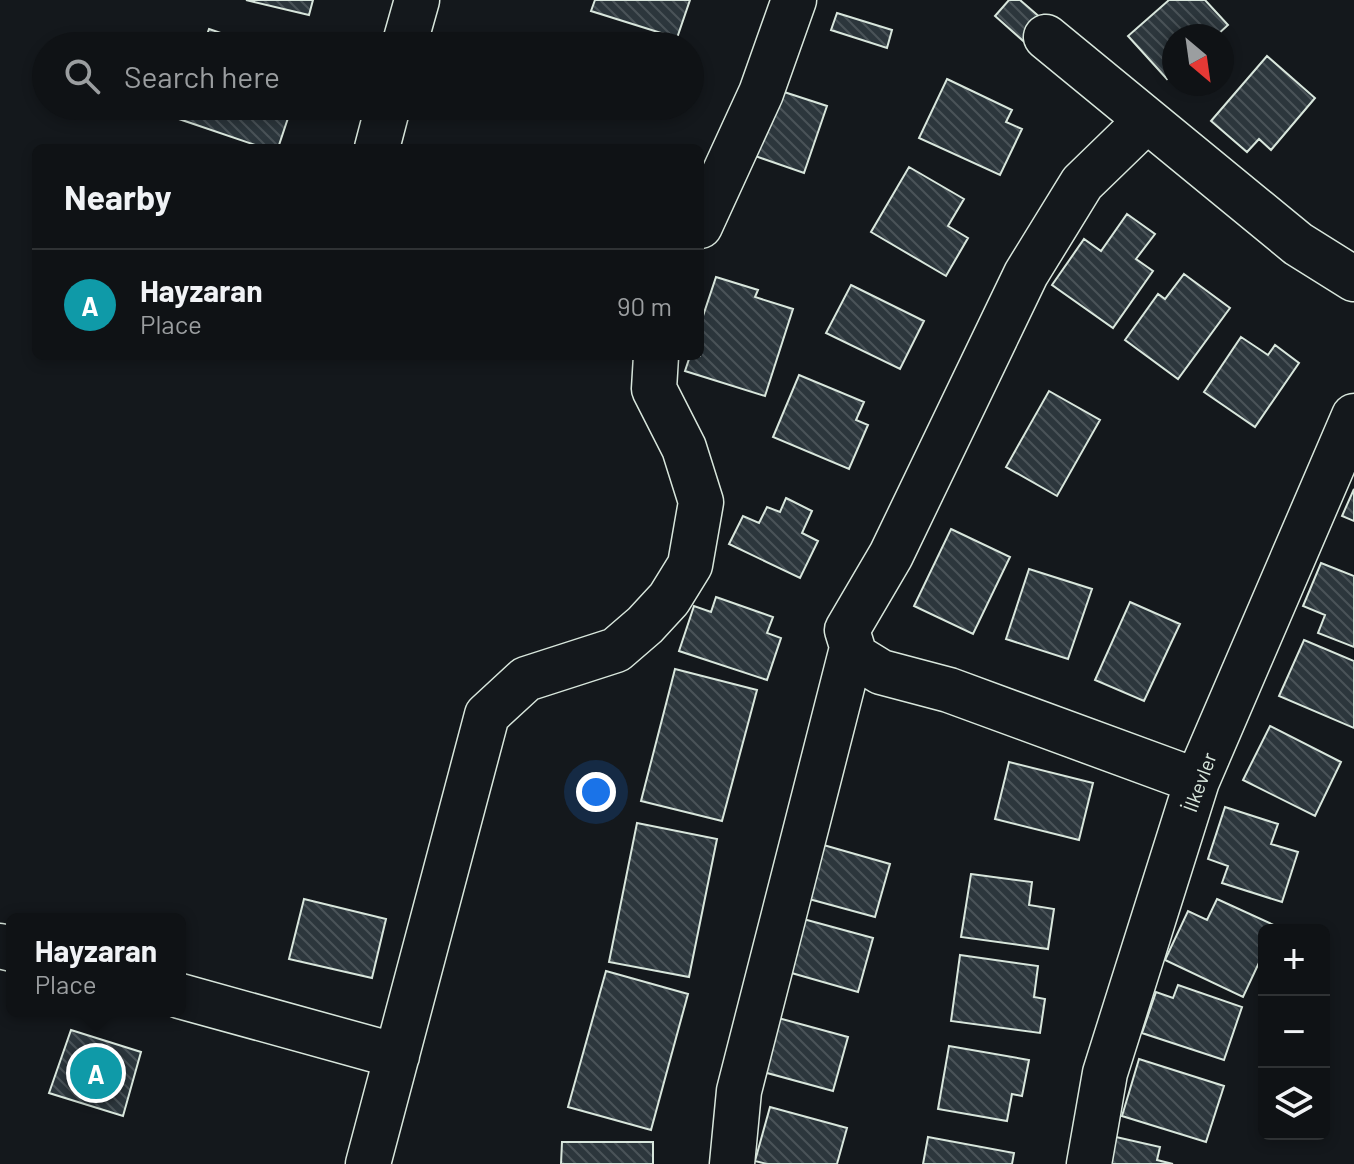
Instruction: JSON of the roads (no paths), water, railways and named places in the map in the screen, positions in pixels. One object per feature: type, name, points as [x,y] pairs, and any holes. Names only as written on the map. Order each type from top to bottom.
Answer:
[{"type":"street","points":[[408,32],[417,0]]},
{"type":"street","points":[[704,217],[761,93],[794,0]]},
{"type":"street","points":[[1046,37],[1298,244],[1354,279]]},
{"type":"street","points":[[378,144],[384,120]]},
{"type":"street","points":[[1147,120],[1082,183],[1026,274],[891,555],[847,630],[855,656],[881,672],[949,690],[1197,781]]},
{"type":"street","points":[[368,1164],[487,715],[526,679],[616,650],[669,599],[690,565],[701,502],[684,448],[654,389],[656,360]]},
{"type":"street","name":"İlkevler","points":[[1089,1164],[1105,1073],[1197,781],[1354,416]]},
{"type":"street","points":[[732,1164],[739,1091],[852,648]]},
{"type":"street","points":[[186,998],[397,1056]]},
{"type":"place","name":"Hayzaran","points":[[96,1073]]}]
